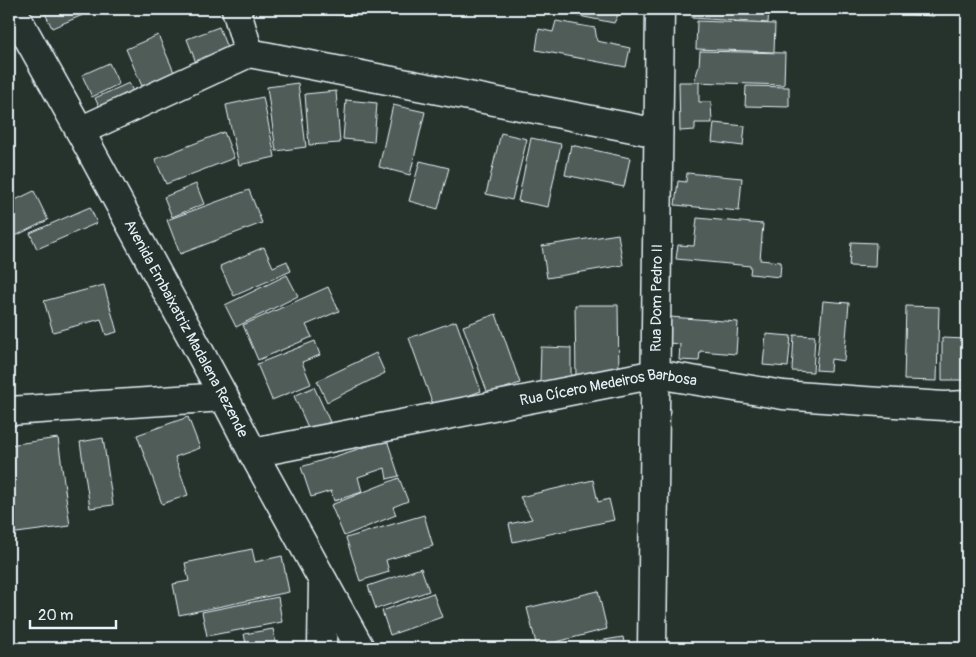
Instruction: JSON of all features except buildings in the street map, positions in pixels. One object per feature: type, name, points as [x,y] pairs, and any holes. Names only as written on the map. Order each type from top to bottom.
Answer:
[{"type":"street","points":[[236,9],[249,53]]},
{"type":"street","name":"Rua Dom Pedro II","points":[[652,648],[660,9]]},
{"type":"street","name":"Avenida Embaixatriz Madalena Rezende","points":[[13,16],[80,131],[360,648]]},
{"type":"street","points":[[80,131],[249,53],[658,133]]},
{"type":"street","name":"Rua Cícero Medeiros Barbosa","points":[[253,453],[656,374],[784,395],[944,406],[967,405]]},
{"type":"street","points":[[9,411],[224,396]]},
{"type":"street","points":[[322,648],[323,579]]}]
